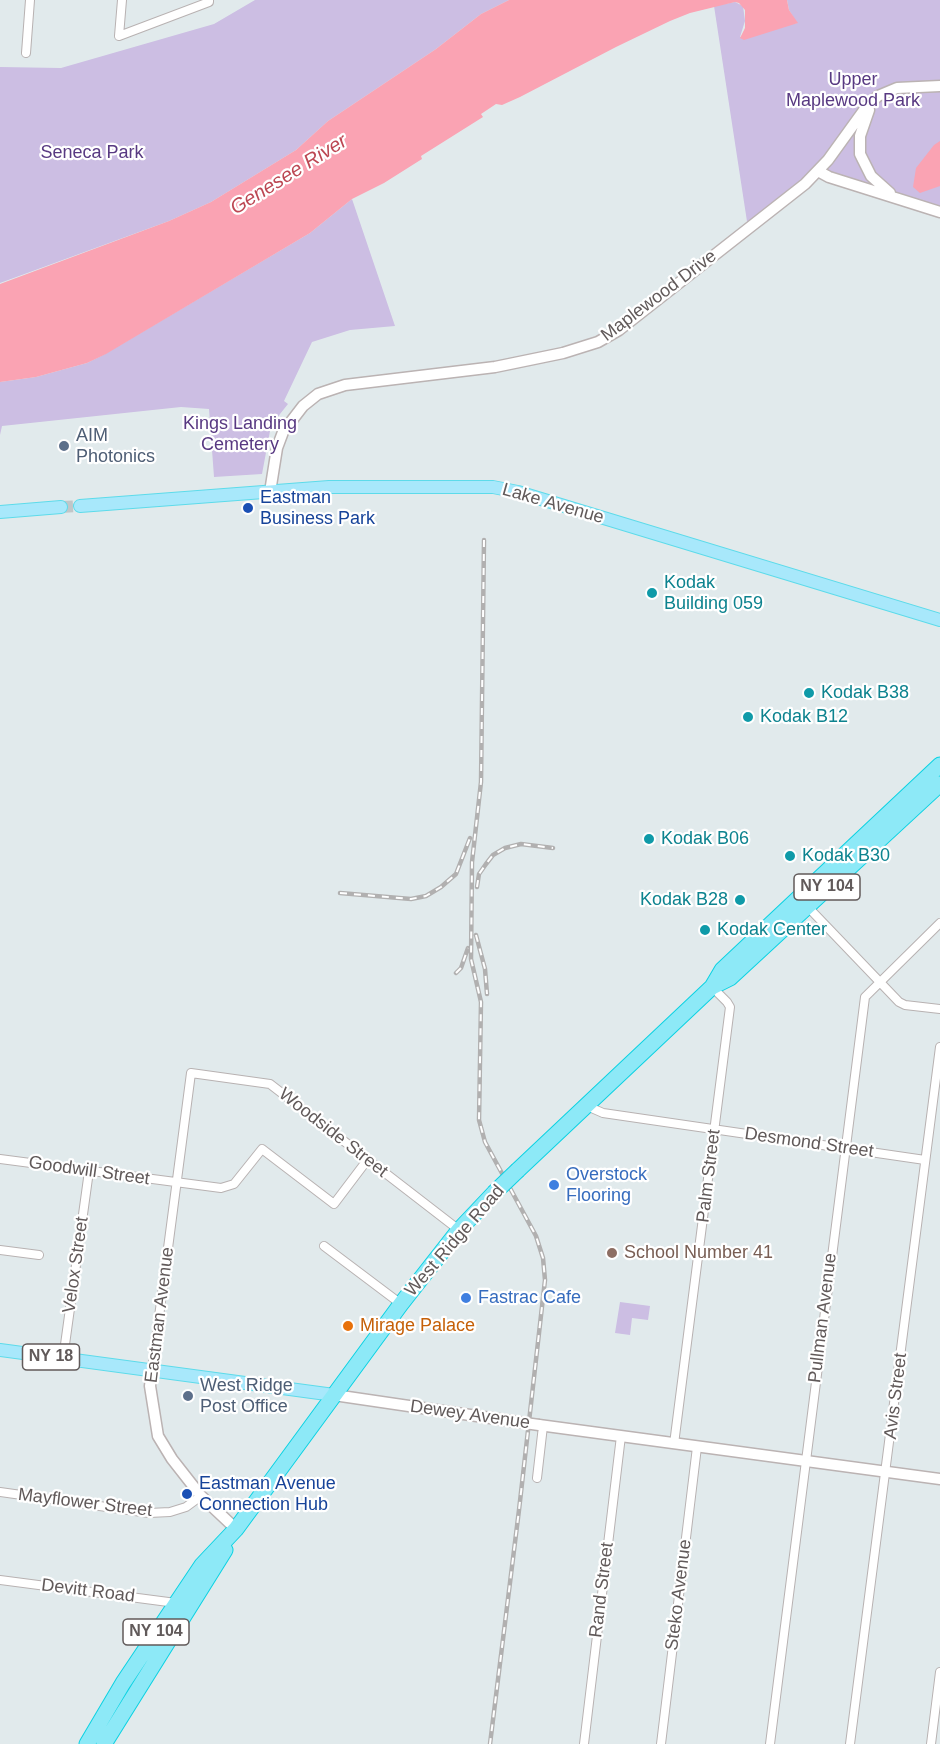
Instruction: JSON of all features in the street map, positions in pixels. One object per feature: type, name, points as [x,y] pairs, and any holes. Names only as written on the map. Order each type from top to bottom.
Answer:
[{"type":"highway","name":"West Ridge Road","points":[[803,902],[940,765]]},
{"type":"highway","name":"West Ridge Road","points":[[87,1744],[123,1683],[202,1565],[236,1529],[401,1304],[459,1230],[494,1193],[712,987],[722,970],[940,784]]},
{"type":"highway","name":"West Ridge Road","points":[[104,1744],[188,1607],[219,1562],[236,1529]]},
{"type":"main road","name":"Lake Avenue","points":[[80,506],[355,486],[474,486],[505,489],[940,620]]},
{"type":"main road","points":[[0,512],[61,507]]},
{"type":"main road","name":"Dewey Avenue","points":[[0,1350],[334,1395]]},
{"type":"street","points":[[26,54],[30,0]]},
{"type":"street","points":[[122,0],[119,36],[209,1]]},
{"type":"street","points":[[900,200],[874,180],[866,168],[860,154],[859,141],[863,125],[881,94],[897,88],[940,86]]},
{"type":"street","name":"Maplewood Drive","points":[[270,492],[277,448],[283,432],[303,406],[318,394],[345,385],[495,367],[562,353],[598,342],[619,330],[797,190],[818,171],[863,110],[881,94]]},
{"type":"street","points":[[818,171],[829,177],[940,212]]},
{"type":"street","points":[[803,902],[903,1004],[940,1009]]},
{"type":"street","name":"Pullman Avenue","points":[[770,1744],[865,997],[940,923]]},
{"type":"street","name":"Palm Street","points":[[674,1443],[730,1007],[712,987]]},
{"type":"street","name":"Avis Street","points":[[850,1744],[940,1047]]},
{"type":"street","name":"Woodside Street","points":[[191,1073],[270,1084],[459,1230]]},
{"type":"street","name":"Eastman Avenue","points":[[191,1073],[150,1386],[158,1436],[172,1459],[201,1496],[236,1529]]},
{"type":"street","name":"Desmond Street","points":[[587,1106],[603,1113],[925,1160]]},
{"type":"street","name":"Goodwill Street","points":[[0,1159],[221,1188],[239,1179],[262,1149],[334,1204],[368,1160]]},
{"type":"street","name":"Velox Street","points":[[63,1359],[89,1171]]},
{"type":"street","points":[[324,1246],[401,1304]]},
{"type":"street","points":[[0,1250],[39,1255]]},
{"type":"street","name":"Dewey Avenue","points":[[334,1395],[541,1426],[940,1479]]},
{"type":"street","points":[[537,1478],[541,1426]]},
{"type":"street","name":"Rand Street","points":[[584,1744],[621,1436]]},
{"type":"street","name":"Steko Avenue","points":[[662,1744],[697,1447]]},
{"type":"street","name":"Mayflower Street","points":[[0,1492],[149,1513],[170,1512],[186,1507],[201,1496]]},
{"type":"street","name":"Devitt Road","points":[[0,1580],[176,1603]]},
{"type":"street","points":[[930,1744],[940,1672]]},
{"type":"green space","name":"Seneca Park","points":[[255,0],[509,0],[481,14],[436,49],[328,121],[296,150],[211,202],[169,221],[0,283],[0,67],[61,68],[214,24]]},
{"type":"green space","name":"Upper Maplewood Park","points":[[787,0],[940,0],[940,212],[818,171],[748,228],[714,6],[735,2],[743,6],[745,21],[740,37],[797,23],[789,10]]},
{"type":"green space","name":"Kings Landing Cemetery","points":[[352,199],[395,326],[350,330],[312,342],[284,401],[288,404],[270,431],[262,474],[214,477],[209,409],[181,407],[2,426],[0,435],[0,382],[36,377],[87,363],[105,354],[310,233]]},
{"type":"green space","points":[[620,1302],[650,1306],[648,1320],[632,1318],[630,1335],[615,1333]]},
{"type":"water","name":"Genesee River","points":[[509,0],[787,0],[789,10],[798,23],[744,40],[740,38],[745,28],[745,10],[735,2],[690,13],[670,21],[520,97],[502,105],[496,104],[481,114],[483,117],[421,156],[422,159],[384,183],[352,199],[310,233],[106,354],[87,363],[36,377],[0,382],[0,284],[169,221],[211,202],[296,150],[328,121],[436,49],[481,14]]},
{"type":"water","points":[[940,141],[940,186],[920,193],[913,187],[916,168],[934,145]]},
{"type":"tunnel","points":[[61,507],[80,506]]},
{"type":"railway","points":[[484,540],[481,782],[472,862],[471,959],[481,1002],[479,1120],[485,1142],[536,1236],[543,1258],[545,1280],[490,1744]]},
{"type":"railway","points":[[340,893],[411,899],[426,896],[456,874],[470,838]]},
{"type":"railway","points":[[477,887],[479,874],[486,864],[493,855],[505,848],[521,844],[553,848]]},
{"type":"railway","points":[[476,935],[485,969],[487,994]]},
{"type":"railway","points":[[456,973],[461,968],[468,948]]},
{"type":"place","name":"AIM Photonics","points":[[64,446]]},
{"type":"place","name":"Eastman Business Park","points":[[248,508]]},
{"type":"place","name":"Kodak Building 059","points":[[652,593]]},
{"type":"place","name":"Kodak B38","points":[[809,693]]},
{"type":"place","name":"Kodak B12","points":[[748,717]]},
{"type":"place","name":"Kodak B06","points":[[649,839]]},
{"type":"place","name":"Kodak B30","points":[[790,856]]},
{"type":"place","name":"Kodak B28","points":[[740,900]]},
{"type":"place","name":"Kodak Center","points":[[705,930]]},
{"type":"place","name":"Overstock Flooring","points":[[554,1185]]},
{"type":"place","name":"School Number 41","points":[[612,1253]]},
{"type":"place","name":"Fastrac Cafe","points":[[466,1298]]},
{"type":"place","name":"Mirage Palace","points":[[348,1326]]},
{"type":"place","name":"West Ridge Post Office","points":[[188,1396]]},
{"type":"place","name":"Eastman Avenue Connection Hub","points":[[187,1494]]}]
